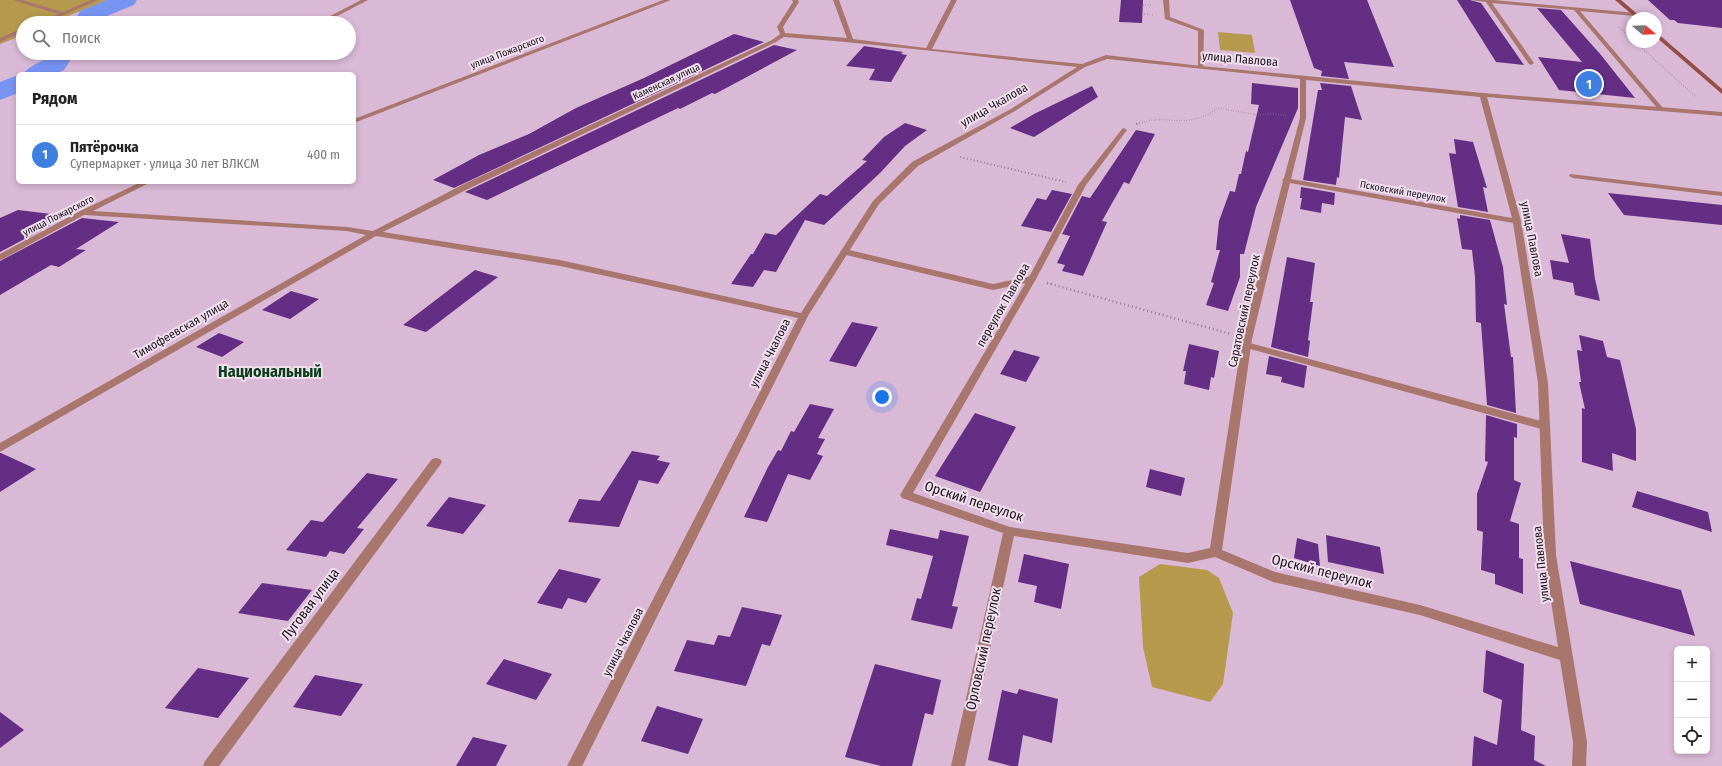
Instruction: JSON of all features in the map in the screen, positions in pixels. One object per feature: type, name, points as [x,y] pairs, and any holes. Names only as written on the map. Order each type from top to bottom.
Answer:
[{"type":"main road","points":[[1618,0],[1632,12]]},
{"type":"main road","points":[[1662,39],[1722,92]]},
{"type":"street","points":[[16,0],[62,14]]},
{"type":"street","points":[[57,16],[95,0]]},
{"type":"street","points":[[334,16],[365,0]]},
{"type":"street","name":"улица Пожарского","points":[[356,121],[668,0]]},
{"type":"street","points":[[794,0],[796,2],[780,27],[783,34],[851,40],[928,50],[1084,66]]},
{"type":"street","points":[[836,0],[851,40]]},
{"type":"street","points":[[928,50],[954,0]]},
{"type":"street","points":[[1166,0],[1167,18],[1201,30],[1201,68]]},
{"type":"street","points":[[1474,0],[1626,13]]},
{"type":"street","points":[[1488,1],[1531,63]]},
{"type":"street","points":[[1576,9],[1660,108]]},
{"type":"street","points":[[0,40],[16,33]]},
{"type":"street","name":"Каменская улица","points":[[376,233],[467,186],[774,41],[783,34]]},
{"type":"street","name":"улица Павлова","points":[[1106,57],[1201,68],[1483,95],[1517,221],[1543,383],[1550,555],[1580,742],[1579,766]]},
{"type":"street","name":"улица Чкалова","points":[[574,766],[803,316],[876,203],[914,164],[1013,110],[1084,66],[1106,57]]},
{"type":"street","name":"Саратовский переулок","points":[[1216,552],[1247,342],[1286,180],[1303,118],[1303,78]]},
{"type":"street","points":[[1483,95],[1722,114]]},
{"type":"street","name":"переулок Павлова","points":[[906,495],[1032,279],[1082,185],[1124,130]]},
{"type":"street","points":[[1573,176],[1722,194]]},
{"type":"street","name":"Псковский переулок","points":[[1286,180],[1517,221]]},
{"type":"street","name":"улица Пожарского","points":[[0,257],[83,213],[143,184]]},
{"type":"street","points":[[83,213],[347,229],[376,233],[560,263],[803,316]]},
{"type":"street","name":"Тимофеевская улица","points":[[0,448],[376,233]]},
{"type":"street","points":[[845,252],[993,287],[1032,279]]},
{"type":"street","points":[[1247,342],[1545,426]]},
{"type":"street","name":"Луговая улица","points":[[210,766],[436,462]]},
{"type":"street","name":"Орский переулок","points":[[906,495],[1009,531],[1188,558],[1216,552],[1274,577],[1420,610],[1567,656]]},
{"type":"street","name":"Орловский переулок","points":[[958,766],[1009,531]]},
{"type":"path","points":[[1642,48],[1714,113]]},
{"type":"path","points":[[1124,130],[1145,120],[1194,120],[1209,115],[1218,108],[1258,114],[1274,114],[1303,118]]},
{"type":"path","points":[[938,151],[1082,185]]},
{"type":"path","points":[[1032,279],[1247,342]]},
{"type":"shaded area","points":[[0,0],[107,0],[68,16],[16,16],[16,38],[0,44]]},
{"type":"shaded area","points":[[1218,32],[1252,35],[1255,53],[1220,50]]},
{"type":"shaded area","points":[[1160,564],[1207,570],[1219,578],[1233,613],[1223,684],[1210,702],[1152,687],[1143,647],[1139,577]]},
{"type":"building","points":[[1121,0],[1143,0],[1142,23],[1119,22]]},
{"type":"building","points":[[1290,0],[1367,0],[1394,67],[1344,62],[1349,79],[1321,76],[1322,71],[1314,68]]},
{"type":"building","points":[[1457,0],[1470,0],[1481,3],[1524,65],[1496,62]]},
{"type":"building","points":[[1648,0],[1722,0],[1722,28],[1678,23],[1674,20],[1670,20]]},
{"type":"building","points":[[1537,8],[1561,10],[1601,55],[1635,98],[1559,90],[1538,57],[1582,62]]},
{"type":"building","points":[[734,34],[764,42],[454,188],[433,180],[479,155],[529,134],[576,108],[644,78]]},
{"type":"building","points":[[774,45],[797,50],[715,94],[712,93],[680,109],[678,108],[487,200],[465,192]]},
{"type":"building","points":[[864,46],[903,52],[901,54],[907,55],[891,82],[869,80],[875,69],[846,66]]},
{"type":"building","points":[[1252,83],[1298,88],[1298,108],[1256,207],[1244,254],[1240,254],[1240,277],[1228,311],[1206,305],[1214,283],[1211,282],[1220,250],[1216,250],[1219,221],[1230,191],[1235,192],[1246,151],[1248,152],[1259,105],[1251,104]]},
{"type":"building","points":[[1320,83],[1351,86],[1362,120],[1345,117],[1339,178],[1337,177],[1336,185],[1303,180],[1318,90],[1322,90]]},
{"type":"building","points":[[1092,86],[1098,97],[1034,137],[1010,128],[1034,114]]},
{"type":"building","points":[[905,123],[927,130],[905,146],[880,173],[824,225],[805,220],[776,272],[764,270],[753,287],[731,284],[751,254],[753,254],[765,233],[776,235],[820,194],[827,196],[867,161],[862,160],[884,137]]},
{"type":"building","points":[[1136,130],[1155,134],[1129,184],[1124,182],[1102,221],[1107,222],[1083,276],[1062,271],[1065,265],[1057,263],[1070,236],[1062,234],[1082,196],[1090,198]]},
{"type":"building","points":[[1454,139],[1473,142],[1487,188],[1483,187],[1488,212],[1458,207],[1449,153],[1456,154]]},
{"type":"building","points":[[1301,187],[1335,193],[1334,205],[1322,203],[1321,213],[1300,209],[1302,198],[1300,198]]},
{"type":"building","points":[[1052,190],[1072,194],[1051,232],[1021,226],[1037,198],[1046,200]]},
{"type":"building","points":[[1608,193],[1722,205],[1722,225],[1624,215]]},
{"type":"building","points":[[18,210],[68,216],[0,252],[0,218]]},
{"type":"building","points":[[1460,215],[1490,220],[1503,267],[1507,305],[1504,304],[1511,357],[1513,357],[1516,413],[1487,405],[1481,323],[1476,322],[1475,277],[1472,250],[1462,249],[1457,218],[1460,219]]},
{"type":"building","points":[[82,218],[119,222],[76,249],[86,250],[59,267],[51,265],[0,295],[0,261]]},
{"type":"building","points":[[1561,234],[1590,239],[1595,279],[1600,301],[1575,295],[1573,283],[1553,279],[1550,260],[1569,263]]},
{"type":"building","points":[[1287,257],[1315,263],[1310,302],[1313,302],[1308,340],[1310,341],[1308,357],[1271,347]]},
{"type":"building","points":[[475,270],[498,277],[426,332],[403,325]]},
{"type":"building","points":[[291,291],[319,299],[290,319],[262,310]]},
{"type":"building","points":[[852,322],[878,327],[856,367],[829,361]]},
{"type":"building","points":[[219,333],[244,342],[222,357],[196,347]]},
{"type":"building","points":[[1579,335],[1603,341],[1607,357],[1620,360],[1636,429],[1636,461],[1612,453],[1613,471],[1582,462],[1582,408],[1585,409],[1579,382],[1581,382],[1577,350],[1582,351]]},
{"type":"building","points":[[1189,344],[1219,351],[1214,378],[1211,377],[1209,390],[1184,384],[1186,371],[1183,371]]},
{"type":"building","points":[[1014,350],[1040,357],[1026,382],[1000,374]]},
{"type":"building","points":[[1269,356],[1307,366],[1304,388],[1281,382],[1282,377],[1266,374]]},
{"type":"building","points":[[810,404],[834,409],[818,438],[825,439],[817,454],[823,456],[810,480],[788,474],[767,522],[744,517],[768,467],[778,450],[781,451],[791,431],[794,432]]},
{"type":"building","points":[[975,413],[1016,427],[980,492],[935,476]]},
{"type":"building","points":[[1486,415],[1517,424],[1517,438],[1514,437],[1514,480],[1521,483],[1510,521],[1519,524],[1519,558],[1523,559],[1523,594],[1495,584],[1495,574],[1481,570],[1483,532],[1477,530],[1477,494],[1488,462],[1485,461]]},
{"type":"building","points":[[632,451],[660,456],[657,460],[670,463],[658,484],[639,480],[619,527],[568,522],[579,499],[600,501]]},
{"type":"building","points":[[1,453],[36,469],[0,492]]},
{"type":"building","points":[[1150,469],[1185,478],[1181,496],[1146,487]]},
{"type":"building","points":[[367,473],[398,479],[357,528],[364,529],[344,554],[330,551],[326,557],[286,550],[311,520],[323,522]]},
{"type":"building","points":[[1637,491],[1708,512],[1712,532],[1632,507]]},
{"type":"building","points":[[449,497],[486,505],[463,534],[426,526]]},
{"type":"building","points":[[890,529],[938,539],[940,530],[969,536],[952,606],[958,607],[952,629],[911,620],[917,598],[921,599],[933,556],[886,545]]},
{"type":"building","points":[[1326,535],[1380,547],[1384,574],[1328,562]]},
{"type":"building","points":[[1297,538],[1318,544],[1320,566],[1294,558]]},
{"type":"building","points":[[1024,554],[1069,564],[1061,609],[1034,602],[1037,586],[1018,582]]},
{"type":"building","points":[[1570,561],[1681,590],[1695,636],[1580,604]]},
{"type":"building","points":[[559,569],[601,579],[586,603],[568,598],[562,609],[537,603]]},
{"type":"building","points":[[262,583],[312,590],[288,621],[238,613]]},
{"type":"building","points":[[742,607],[782,615],[770,646],[762,644],[746,686],[674,671],[687,640],[714,645],[718,635],[730,637]]},
{"type":"building","points":[[1486,650],[1524,664],[1521,730],[1535,736],[1534,760],[1546,766],[1472,766],[1474,736],[1497,745],[1502,700],[1483,692]]},
{"type":"building","points":[[504,659],[552,674],[536,700],[486,684]]},
{"type":"building","points":[[875,664],[941,680],[933,715],[925,713],[912,766],[881,766],[845,757]]},
{"type":"building","points":[[198,668],[249,678],[218,718],[165,708]]},
{"type":"building","points":[[315,675],[363,684],[341,716],[293,707]]},
{"type":"building","points":[[1019,689],[1058,699],[1052,743],[1023,735],[1018,766],[1011,766],[988,760],[1002,690],[1017,694]]},
{"type":"building","points":[[657,706],[703,719],[688,754],[641,741]]},
{"type":"building","points":[[0,712],[24,730],[0,748]]},
{"type":"building","points":[[473,737],[507,745],[496,766],[456,766]]},
{"type":"waterway","points":[[88,16],[126,0]]},
{"type":"waterway","points":[[40,72],[55,65],[58,60]]},
{"type":"waterway","points":[[0,92],[16,84]]},
{"type":"place","name":"Пятёрочка","points":[[1589,84]]},
{"type":"district","name":"Национальный","points":[[270,371]]}]
